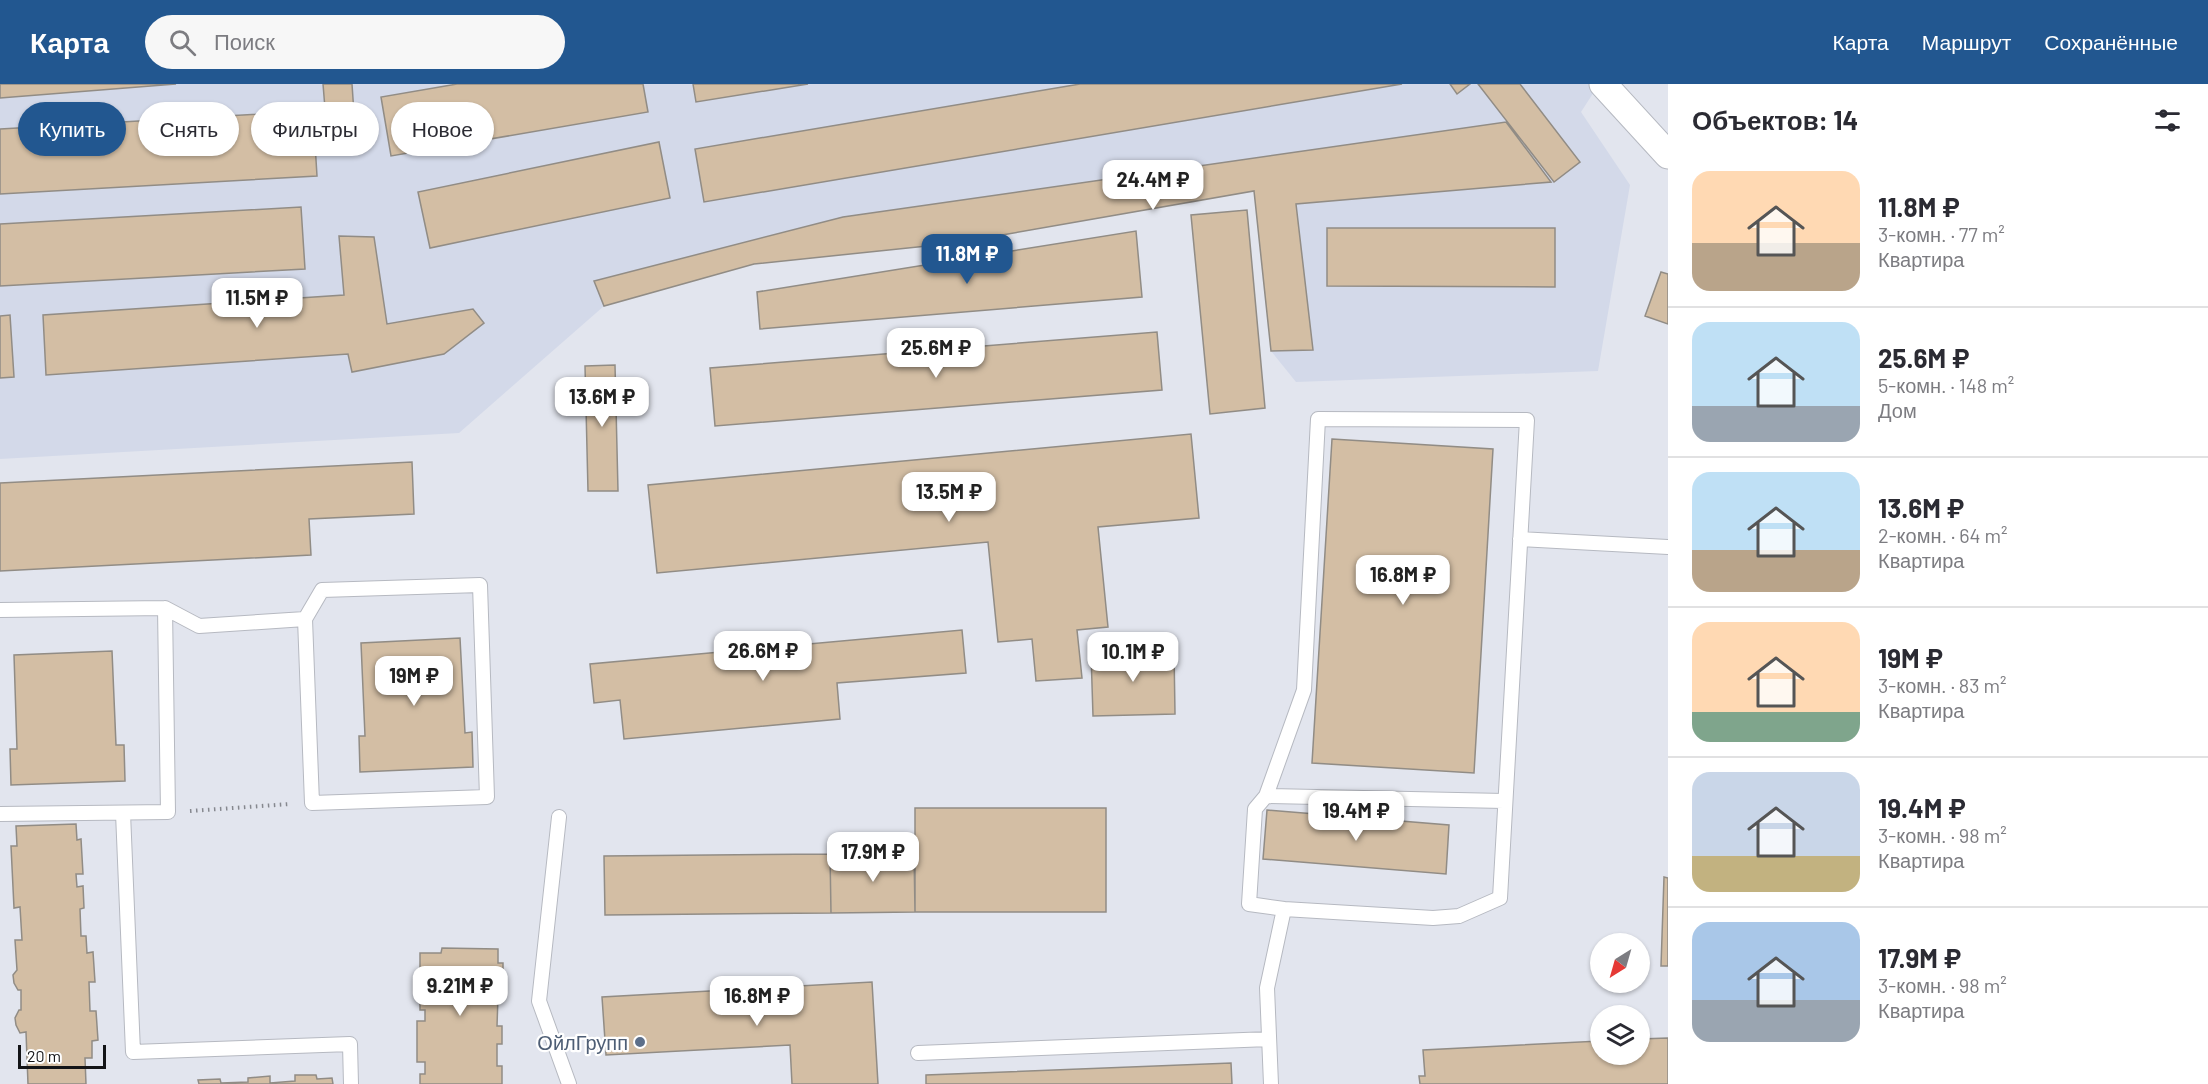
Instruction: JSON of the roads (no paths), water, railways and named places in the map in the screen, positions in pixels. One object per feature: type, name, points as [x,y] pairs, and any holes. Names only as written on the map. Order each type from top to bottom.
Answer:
[{"type":"street","points":[[1603,84],[1668,155]]},
{"type":"lane","points":[[1318,419],[1527,420],[1500,898],[1459,916],[1433,918],[1284,909],[1249,904],[1255,809],[1266,796],[1304,690],[1318,419]]},
{"type":"lane","points":[[1520,539],[1668,547]]},
{"type":"lane","points":[[480,585],[487,797],[312,803],[305,619],[322,590],[480,585]]},
{"type":"lane","points":[[0,610],[165,608],[199,626],[305,619]]},
{"type":"lane","points":[[0,814],[168,812],[165,608]]},
{"type":"lane","points":[[1266,796],[1504,801]]},
{"type":"lane","points":[[123,813],[133,1052],[350,1044],[351,1084]]},
{"type":"lane","points":[[559,817],[539,1001],[568,1084]]},
{"type":"lane","points":[[1271,1084],[1267,988],[1284,909]]},
{"type":"lane","points":[[918,1053],[1269,1039]]},
{"type":"place","name":"ОйлГрупп","points":[[640,1042]]}]
